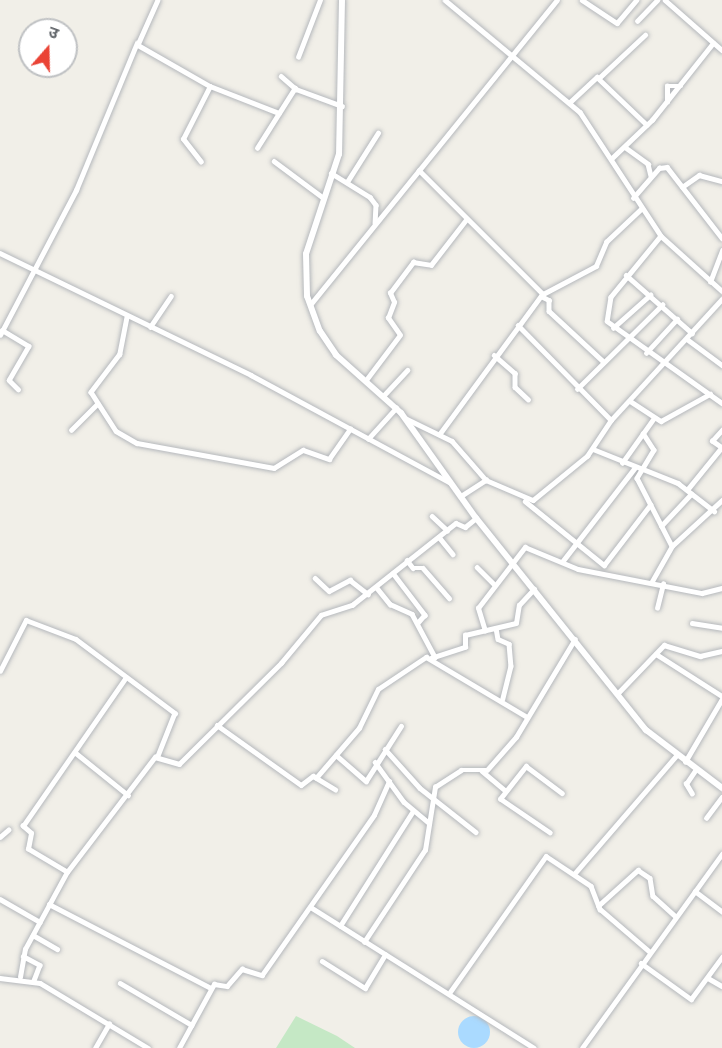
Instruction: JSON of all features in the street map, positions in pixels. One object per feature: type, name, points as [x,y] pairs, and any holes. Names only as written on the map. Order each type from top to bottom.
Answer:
[{"type":"street","points":[[18,389],[9,380],[29,346],[1,333],[32,268],[76,190],[137,43],[158,0]]},
{"type":"street","points":[[298,57],[320,0]]},
{"type":"street","points":[[342,0],[342,106],[339,154],[321,196],[306,254],[310,305],[327,343],[397,408],[476,518],[617,694],[676,756],[722,788]]},
{"type":"street","points":[[445,0],[569,103],[611,159],[633,198],[661,236],[722,291]]},
{"type":"street","points":[[310,305],[557,0]]},
{"type":"street","points":[[582,0],[598,7],[617,23],[636,0]]},
{"type":"street","points":[[598,7],[603,0]]},
{"type":"street","points":[[637,21],[657,0]]},
{"type":"street","points":[[665,0],[722,50]]},
{"type":"street","points":[[569,103],[645,35]]},
{"type":"street","points":[[137,43],[210,86],[279,114]]},
{"type":"street","points":[[611,159],[647,125],[681,86],[713,43]]},
{"type":"street","points":[[281,76],[295,88],[342,106]]},
{"type":"street","points":[[598,78],[647,125]]},
{"type":"street","points":[[201,162],[183,139],[210,86]]},
{"type":"street","points":[[667,102],[667,86],[681,86]]},
{"type":"street","points":[[257,148],[295,88]]},
{"type":"street","points":[[347,182],[378,133]]},
{"type":"street","points":[[625,147],[648,164],[651,177]]},
{"type":"street","points":[[274,161],[321,196]]},
{"type":"street","points":[[633,198],[664,166],[722,238]]},
{"type":"street","points":[[419,170],[465,221],[543,296],[548,298],[549,311],[603,361]]},
{"type":"street","points":[[331,173],[375,203],[375,223]]},
{"type":"street","points":[[682,187],[699,175],[722,181]]},
{"type":"street","points":[[440,434],[494,355],[543,296],[596,266],[606,242],[641,209]]},
{"type":"street","points":[[366,380],[400,335],[388,318],[394,302],[390,293],[413,262],[431,265],[465,221]]},
{"type":"street","points":[[661,236],[626,276],[609,300],[607,321],[660,364],[722,403]]},
{"type":"street","points":[[710,282],[722,250]]},
{"type":"street","points":[[0,253],[150,327],[451,483]]},
{"type":"street","points":[[626,276],[692,333]]},
{"type":"street","points":[[613,328],[650,295]]},
{"type":"street","points":[[150,327],[171,296]]},
{"type":"street","points":[[525,501],[593,448],[611,420],[722,299]]},
{"type":"street","points":[[577,389],[625,337],[662,305]]},
{"type":"street","points":[[127,317],[120,354],[91,389],[97,404],[116,431],[137,443],[268,468],[285,464],[303,450],[328,460],[350,429]]},
{"type":"street","points":[[646,352],[677,319]]},
{"type":"street","points":[[518,325],[577,389],[611,420]]},
{"type":"street","points":[[687,339],[722,365]]},
{"type":"street","points":[[494,355],[513,371],[515,387],[528,399]]},
{"type":"street","points":[[384,395],[407,370]]},
{"type":"street","points":[[630,401],[654,418],[667,420],[710,394]]},
{"type":"street","points":[[71,430],[97,404]]},
{"type":"street","points":[[368,439],[397,408]]},
{"type":"street","points":[[405,418],[440,434],[477,466],[486,480],[525,501],[604,565]]},
{"type":"street","points":[[622,463],[654,418]]},
{"type":"street","points":[[661,526],[721,448],[712,439],[722,430]]},
{"type":"street","points":[[562,562],[574,542],[655,446],[643,434]]},
{"type":"street","points":[[593,448],[636,470],[689,492],[714,511]]},
{"type":"street","points":[[636,470],[650,505],[672,546]]},
{"type":"street","points":[[461,496],[486,480]]},
{"type":"street","points":[[651,583],[672,546],[714,511],[722,501]]},
{"type":"street","points":[[601,571],[650,505]]},
{"type":"street","points":[[432,516],[447,530]]},
{"type":"street","points":[[158,756],[177,765],[321,615],[368,594],[407,560],[447,530],[476,518]]},
{"type":"street","points":[[439,537],[453,554]]},
{"type":"street","points":[[485,630],[478,610],[525,548],[562,562],[651,583],[702,593],[722,588]]},
{"type":"street","points":[[407,560],[413,568],[423,568],[449,598]]},
{"type":"street","points":[[477,567],[495,585]]},
{"type":"street","points":[[393,573],[426,615],[419,622]]},
{"type":"street","points":[[315,578],[329,591],[350,580],[368,594]]},
{"type":"street","points":[[657,608],[663,584]]},
{"type":"street","points":[[376,588],[419,622],[434,657],[503,699],[527,717]]},
{"type":"street","points":[[217,725],[301,785],[316,778],[359,728],[378,689],[423,658],[434,657],[465,647],[465,635],[518,622],[519,605],[534,589]]},
{"type":"street","points":[[0,671],[18,627],[30,619],[83,643],[109,660],[124,680],[176,715],[158,756],[67,872],[23,956],[20,977]]},
{"type":"street","points":[[692,623],[722,628]]},
{"type":"street","points":[[496,628],[498,639],[509,644],[511,666],[503,699]]},
{"type":"street","points":[[483,771],[512,742],[575,639]]},
{"type":"street","points":[[617,694],[668,644],[700,656],[722,651]]},
{"type":"street","points":[[656,654],[722,697],[720,706],[685,762]]},
{"type":"street","points":[[67,872],[28,849],[31,833],[23,826],[76,753],[124,680]]},
{"type":"street","points":[[336,755],[364,782],[375,762],[401,726]]},
{"type":"street","points":[[385,749],[409,778],[476,832]]},
{"type":"street","points":[[76,753],[128,795]]},
{"type":"street","points":[[575,873],[676,756]]},
{"type":"street","points":[[375,762],[413,811],[428,822]]},
{"type":"street","points":[[550,833],[501,802],[506,791],[526,766],[562,793]]},
{"type":"street","points":[[693,794],[686,784],[696,769]]},
{"type":"street","points":[[364,942],[425,850],[432,795],[461,771],[483,771],[506,791]]},
{"type":"street","points":[[316,778],[335,789]]},
{"type":"street","points":[[179,1048],[211,988],[216,983],[228,986],[242,969],[262,975],[312,908],[374,815],[389,781]]},
{"type":"street","points":[[706,818],[722,797]]},
{"type":"street","points":[[340,926],[413,811]]},
{"type":"street","points":[[0,837],[8,830]]},
{"type":"street","points":[[582,1048],[649,951],[722,854]]},
{"type":"street","points":[[450,992],[544,857],[551,856],[593,888],[598,906],[649,951]]},
{"type":"street","points":[[598,906],[638,870],[650,878],[653,896],[675,916]]},
{"type":"street","points":[[695,891],[722,911]]},
{"type":"street","points":[[0,899],[40,922]]},
{"type":"street","points":[[49,904],[211,988]]},
{"type":"street","points":[[312,908],[364,942],[450,992],[534,1048]]},
{"type":"street","points":[[33,935],[57,949]]},
{"type":"street","points":[[322,961],[365,988],[386,955]]},
{"type":"street","points":[[23,956],[40,965],[34,981]]},
{"type":"street","points":[[641,963],[691,999],[722,957]]},
{"type":"street","points":[[0,978],[20,977],[34,981],[148,1048]]},
{"type":"street","points":[[708,978],[722,986]]},
{"type":"street","points":[[120,983],[192,1025]]},
{"type":"street","points":[[95,1048],[109,1024]]},
{"type":"green space","points":[[296,1016],[337,1036],[355,1048],[276,1048]]},
{"type":"water","points":[[474,1016],[485,1021],[490,1032],[485,1043],[474,1048],[463,1043],[458,1032],[463,1021]]}]
